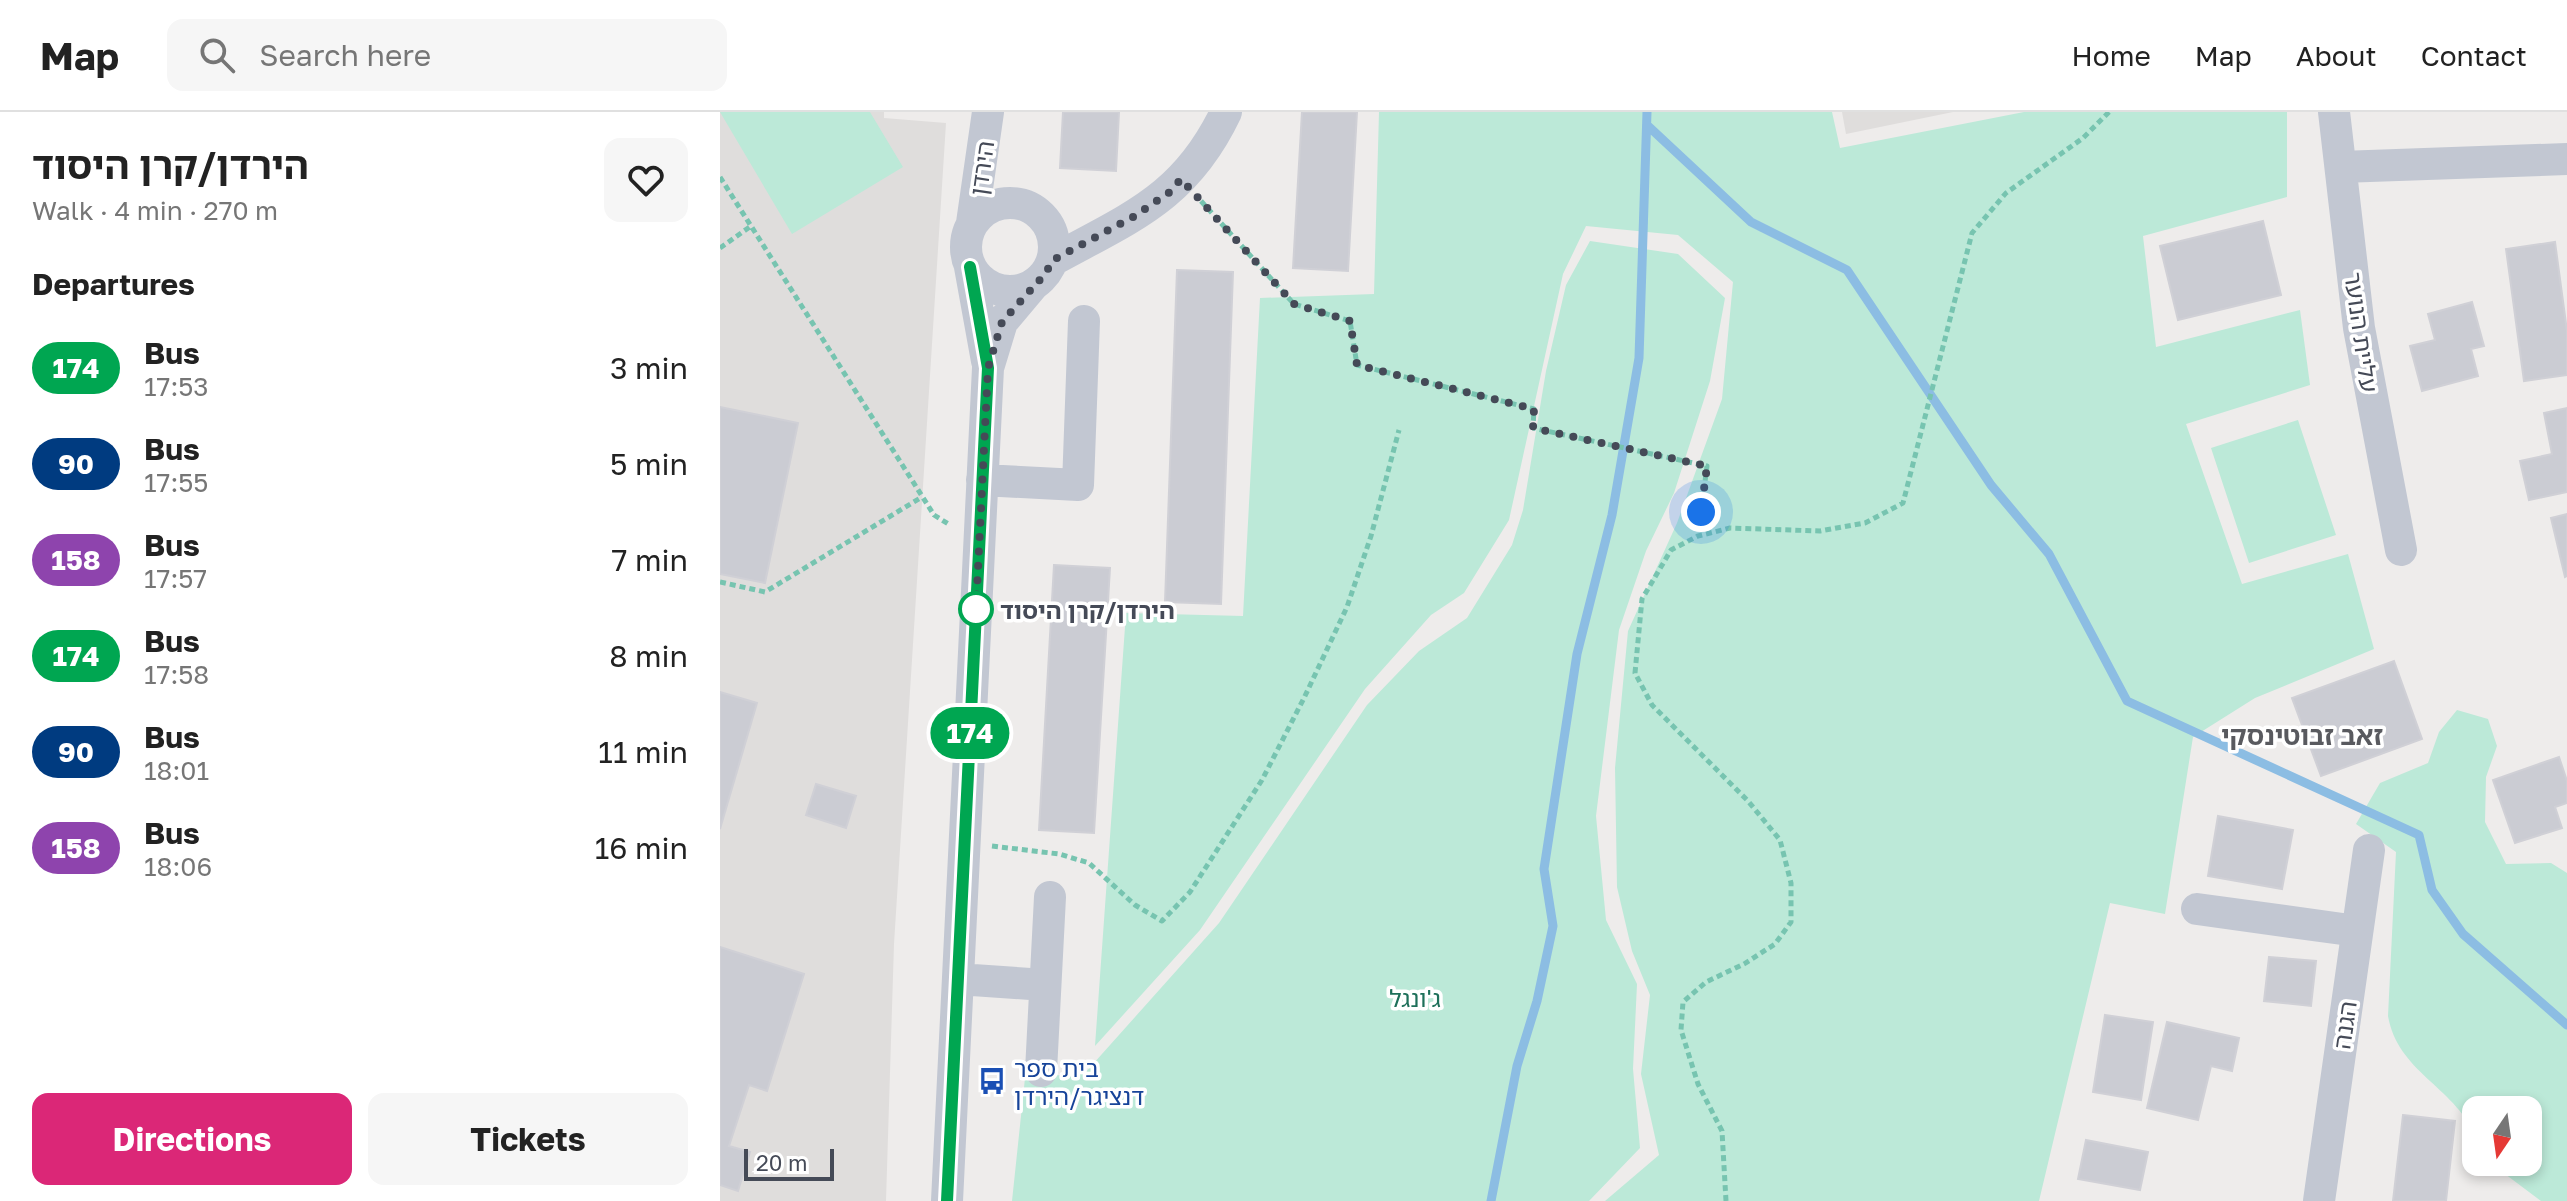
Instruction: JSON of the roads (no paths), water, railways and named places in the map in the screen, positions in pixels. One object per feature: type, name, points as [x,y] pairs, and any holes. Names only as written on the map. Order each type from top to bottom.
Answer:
[{"type":"street","name":"הירדן","points":[[990,112],[999,162],[1032,209]]},
{"type":"street","name":"הירדן","points":[[972,223],[990,112]]},
{"type":"street","points":[[970,267],[980,279],[1004,291],[1044,272],[1170,192],[1200,158],[1226,112]]},
{"type":"street","name":"עליית הנוער","points":[[2334,112],[2359,328],[2401,550]]},
{"type":"street","points":[[2341,167],[2567,159]]},
{"type":"street","points":[[947,1201],[988,368],[966,252],[972,223],[982,212],[996,205],[1032,209],[1072,222],[1098,221],[1143,210]]},
{"type":"street","points":[[988,368],[1002,322],[1044,272],[1054,239],[1032,209]]},
{"type":"street","points":[[982,480],[1078,485],[1084,321]]},
{"type":"street","name":"הגנה","points":[[2319,1201],[2369,850]]},
{"type":"street","points":[[1041,1071],[1050,897]]},
{"type":"street","points":[[2197,909],[2357,931]]},
{"type":"street","points":[[958,979],[1045,985]]},
{"type":"waterway","points":[[1491,1201],[1517,1066],[1537,1001],[1553,926],[1544,869],[1577,654],[1612,515],[1639,358],[1647,112]]},
{"type":"waterway","points":[[1647,125],[1751,222],[1847,270],[1991,485],[2049,554],[2127,701],[2419,835],[2432,890],[2463,934],[2567,1025]]},
{"type":"place","name":"הירדן/קרן היסוד","points":[[976,609]]},
{"type":"place","name":"בית ספר דנציגר/הירדן","points":[[992,1081]]},
{"type":"district","name":"זאב זבוטינסקי","points":[[2302,735]]},
{"type":"park label","name":"ג'ונגל","points":[[1415,997]]}]
